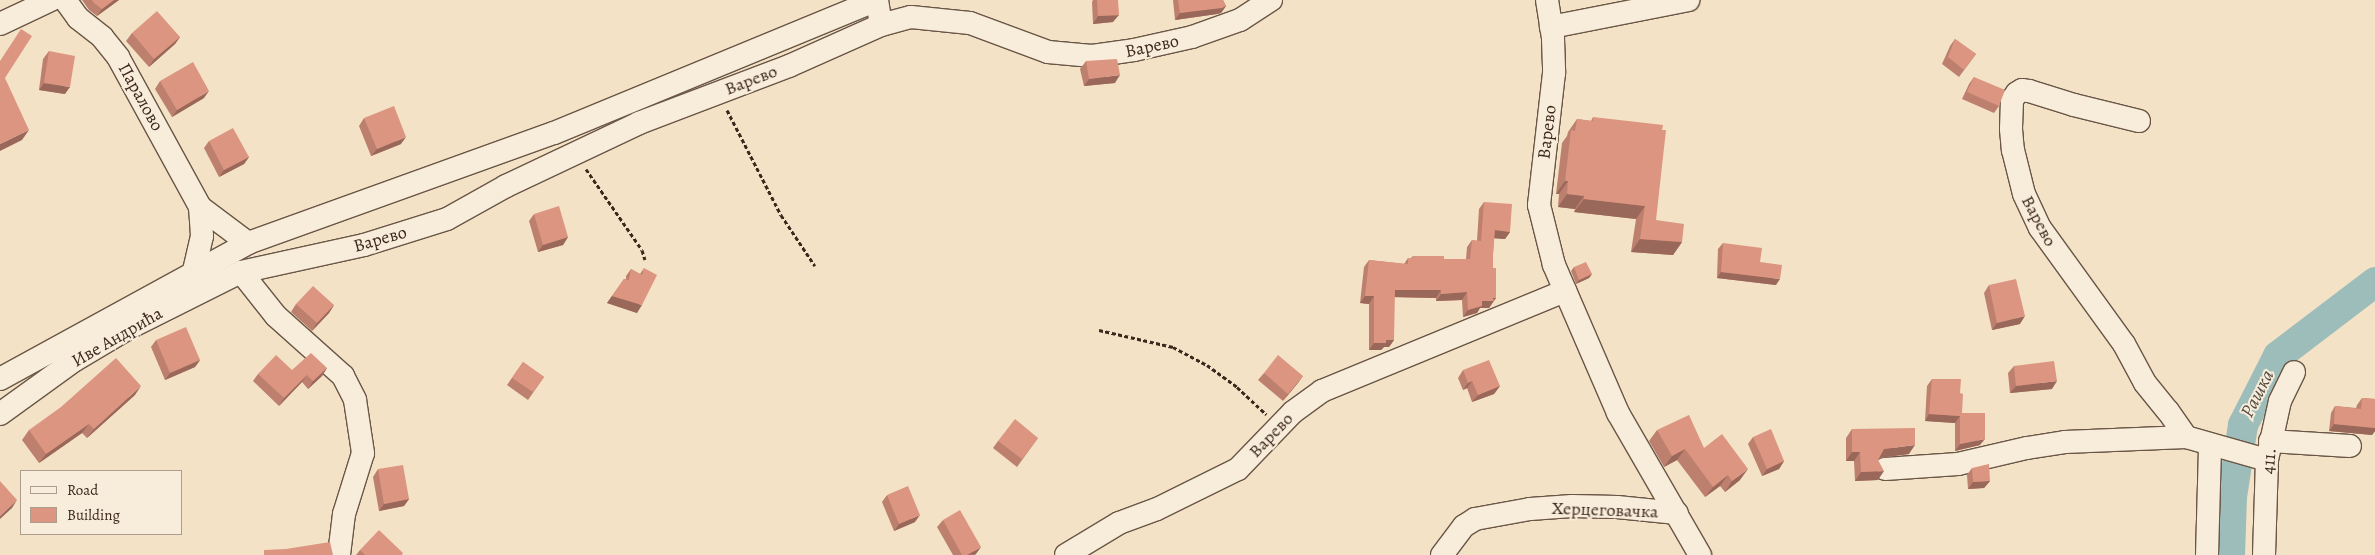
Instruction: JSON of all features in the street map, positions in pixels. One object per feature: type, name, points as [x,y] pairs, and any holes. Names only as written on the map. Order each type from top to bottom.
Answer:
[{"type":"street","points":[[0,24],[51,0]]},
{"type":"street","name":"Паралово","points":[[65,0],[78,18],[102,37],[118,57],[200,207],[248,243]]},
{"type":"street","points":[[0,379],[248,243],[554,133],[877,0],[881,24]]},
{"type":"street","name":"Варево","points":[[241,272],[364,245],[448,219],[506,186],[638,123],[788,66],[881,24],[911,18],[970,23],[1048,52],[1092,56],[1134,50],[1192,37],[1240,20],[1271,0]]},
{"type":"street","name":"Варево","points":[[1547,0],[1554,73],[1539,205],[1554,265],[1618,413],[1677,513]]},
{"type":"street","points":[[1551,27],[1688,0]]},
{"type":"street","name":"Варево","points":[[2139,121],[2022,90],[2012,100],[2013,150],[2024,194],[2040,228],[2124,344],[2145,383],[2186,437]]},
{"type":"street","name":"Паралово","points":[[194,272],[202,236],[200,207]]},
{"type":"street","points":[[241,272],[276,316],[342,376],[355,400],[363,453],[344,514],[339,555]]},
{"type":"street","name":"Иве Андрића","points":[[0,414],[75,360],[188,296],[241,272]]},
{"type":"street","name":"Варево","points":[[1066,555],[1119,523],[1157,509],[1238,469],[1293,412],[1322,391],[1565,291]]},
{"type":"street","name":"411.","points":[[2264,555],[2263,452],[2280,401],[2294,372]]},
{"type":"street","points":[[1885,469],[1958,464],[2027,448],[2065,442],[2186,437],[2216,446],[2263,452],[2350,446]]},
{"type":"street","points":[[2207,555],[2216,446]]},
{"type":"street","name":"Херцеговачка","points":[[1442,555],[1464,526],[1475,519],[1530,510],[1572,506],[1617,507],[1677,513],[1700,555]]},
{"type":"path","points":[[718,92],[781,215],[815,266]]},
{"type":"path","points":[[576,154],[642,250],[645,260]]},
{"type":"path","points":[[1099,330],[1173,347],[1208,365],[1237,387],[1279,426]]},
{"type":"building","points":[[92,0],[114,0],[102,9]]},
{"type":"building","points":[[1097,0],[1118,0],[1119,15],[1098,16]]},
{"type":"building","points":[[1178,0],[1223,0],[1226,6],[1180,13]]},
{"type":"building","points":[[157,11],[180,37],[154,59],[132,33]]},
{"type":"building","points":[[21,29],[32,36],[5,78],[29,130],[0,144],[0,61]]},
{"type":"building","points":[[1955,39],[1976,54],[1964,70],[1948,57]]},
{"type":"building","points":[[49,51],[75,56],[70,87],[44,83]]},
{"type":"building","points":[[1117,59],[1120,75],[1089,79],[1086,61]]},
{"type":"building","points":[[193,62],[209,91],[177,110],[160,81]]},
{"type":"building","points":[[1974,77],[2005,90],[1999,106],[1967,92]]},
{"type":"building","points":[[394,106],[406,137],[377,149],[364,118]]},
{"type":"building","points":[[1593,117],[1663,125],[1662,130],[1666,130],[1656,220],[1684,224],[1682,242],[1640,239],[1645,206],[1584,199],[1584,196],[1567,194],[1568,181],[1565,181],[1571,130],[1575,131],[1577,119],[1593,121]]},
{"type":"building","points":[[233,128],[249,157],[224,170],[209,141]]},
{"type":"building","points":[[1484,202],[1512,204],[1510,232],[1495,230],[1493,268],[1496,268],[1496,298],[1493,298],[1494,301],[1482,301],[1482,306],[1468,310],[1467,292],[1441,294],[1441,290],[1395,290],[1394,340],[1386,340],[1386,343],[1374,343],[1374,296],[1365,296],[1369,260],[1408,264],[1408,258],[1413,258],[1413,256],[1444,256],[1444,259],[1470,259],[1472,240],[1481,241]]},
{"type":"building","points":[[559,206],[568,237],[543,245],[534,214]]},
{"type":"building","points":[[1723,243],[1762,248],[1760,262],[1782,265],[1780,279],[1721,272]]},
{"type":"building","points":[[1586,262],[1592,274],[1579,280],[1574,267]]},
{"type":"building","points":[[644,268],[657,275],[642,305],[612,296],[624,279],[629,280],[631,269],[642,275]]},
{"type":"building","points":[[2016,279],[2025,316],[1997,323],[1989,285]]},
{"type":"building","points":[[313,286],[334,305],[317,323],[296,304]]},
{"type":"building","points":[[186,327],[200,360],[170,373],[156,340]]},
{"type":"building","points":[[311,353],[327,368],[313,381],[307,375],[284,398],[258,374],[276,355],[292,370]]},
{"type":"building","points":[[1278,355],[1303,376],[1288,394],[1264,373]]},
{"type":"building","points":[[116,358],[141,386],[94,429],[89,424],[46,454],[29,430],[61,407]]},
{"type":"building","points":[[1489,360],[1500,386],[1478,395],[1472,381],[1468,383],[1463,370]]},
{"type":"building","points":[[2054,361],[2057,381],[2016,386],[2014,366]]},
{"type":"building","points":[[523,362],[544,377],[533,392],[512,378]]},
{"type":"building","points":[[1932,379],[1961,379],[1960,393],[1963,394],[1962,413],[1985,413],[1985,439],[1960,444],[1960,416],[1929,414]]},
{"type":"building","points":[[2362,398],[2375,399],[2375,428],[2334,424],[2335,406],[2361,409]]},
{"type":"building","points":[[1689,415],[1704,448],[1722,434],[1748,469],[1732,481],[1728,475],[1713,487],[1685,449],[1672,456],[1657,430]]},
{"type":"building","points":[[1015,419],[1038,438],[1022,459],[998,441]]},
{"type":"building","points":[[1915,428],[1915,445],[1884,449],[1878,460],[1884,471],[1861,472],[1860,452],[1852,452],[1852,429]]},
{"type":"building","points":[[1771,429],[1784,461],[1767,469],[1753,437]]},
{"type":"building","points":[[1989,464],[1990,481],[1973,482],[1972,468]]},
{"type":"building","points":[[403,465],[409,499],[384,504],[378,469]]},
{"type":"building","points":[[0,481],[17,500],[0,516]]},
{"type":"building","points":[[908,486],[920,515],[899,524],[887,495]]},
{"type":"building","points":[[960,510],[981,547],[967,555],[962,555],[943,520]]},
{"type":"building","points":[[379,530],[403,553],[402,555],[365,555],[360,550]]},
{"type":"building","points":[[330,542],[333,555],[264,555],[264,550],[286,549]]},
{"type":"waterway","name":"Рашка","points":[[2230,555],[2232,497],[2243,425],[2278,356],[2375,282]]}]
